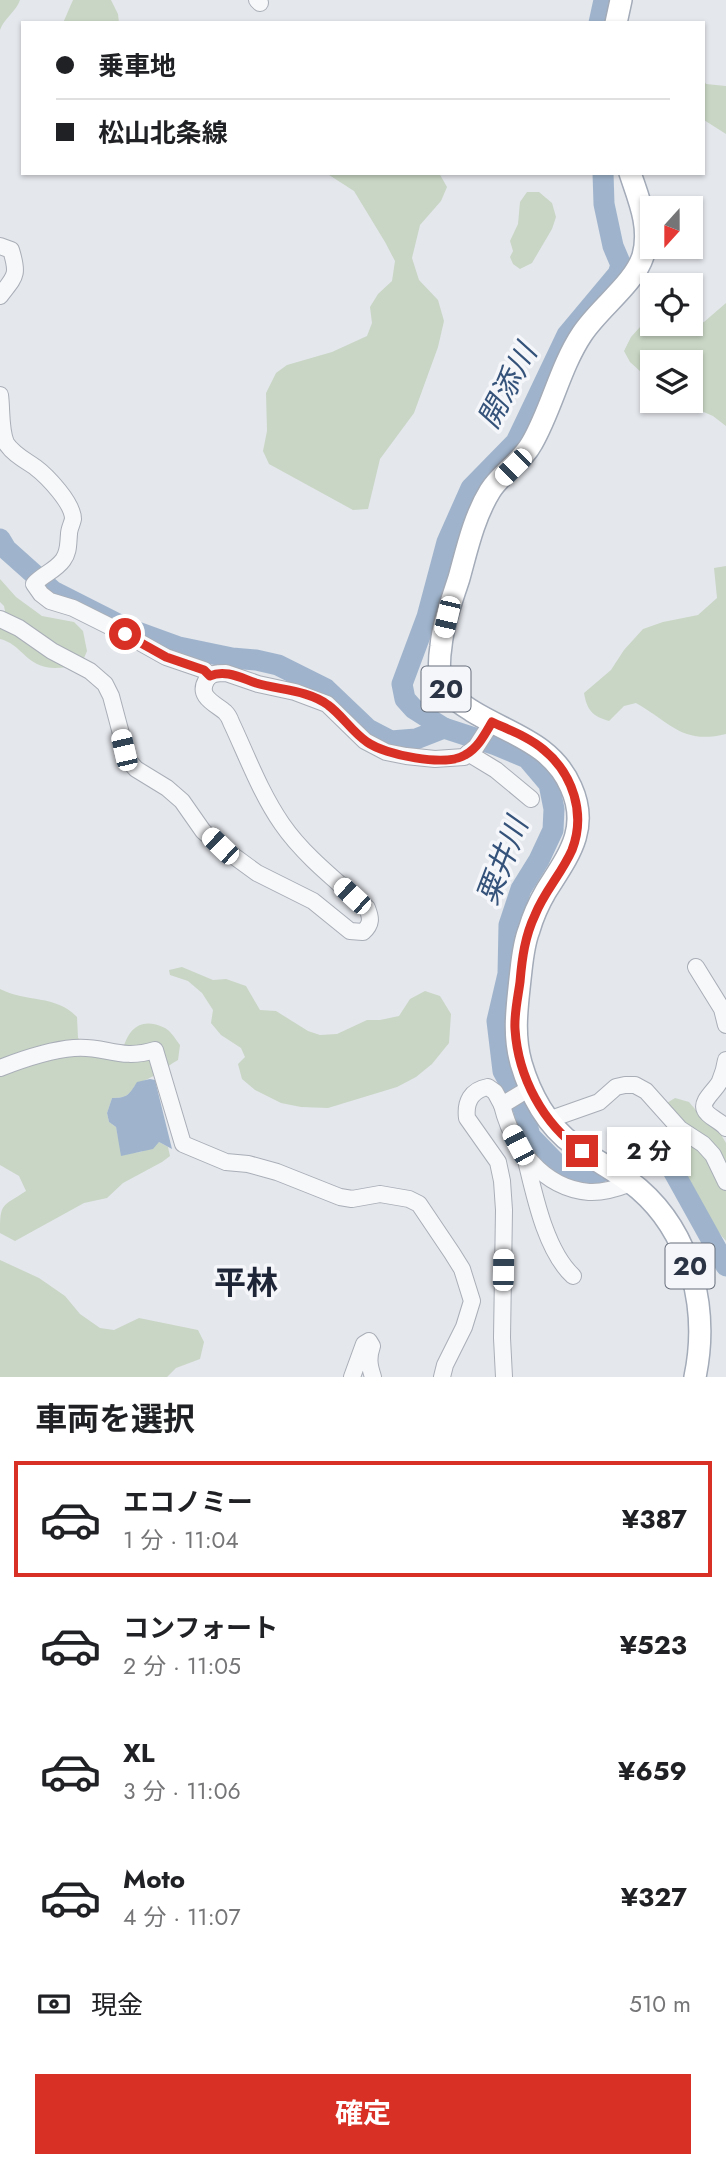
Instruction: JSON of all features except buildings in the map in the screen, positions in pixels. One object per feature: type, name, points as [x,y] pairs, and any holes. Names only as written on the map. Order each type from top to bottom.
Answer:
[{"type":"main road","points":[[616,21],[621,0]]},
{"type":"main road","name":"20","points":[[630,175],[646,225],[643,254],[634,276],[591,320],[574,346],[529,448],[492,487],[480,510],[447,617],[439,668],[444,688],[458,702],[489,727],[526,738],[544,750],[559,766],[571,785],[578,806],[579,829],[571,852],[544,894],[535,914],[527,934],[523,956],[515,1026],[526,1091],[570,1143],[627,1180],[660,1211],[684,1252],[696,1288],[700,1333],[695,1377]]},
{"type":"street","points":[[0,246],[10,250],[17,270],[0,296]]},
{"type":"street","points":[[0,395],[6,443],[23,459],[38,468],[62,495],[73,520],[67,554],[52,572],[34,584],[41,594],[50,601],[73,608],[166,657],[204,670],[210,676]]},
{"type":"street","points":[[0,620],[19,628],[52,651],[90,671],[105,684],[111,696],[128,760],[136,769],[167,788],[182,801],[204,831],[220,846],[257,873],[313,901],[350,931],[363,932],[370,924],[371,917],[367,908],[299,844],[282,824],[258,784],[226,713],[206,697],[204,683],[216,673],[226,673],[327,704],[365,741],[386,752],[435,759],[464,757],[489,727]]},
{"type":"street","points":[[472,750],[531,799]]},
{"type":"street","points":[[696,967],[722,1009],[726,1025]]},
{"type":"street","points":[[0,1068],[39,1055],[76,1048],[130,1056],[155,1051],[183,1144],[226,1161],[277,1172],[340,1197],[352,1199],[380,1194],[409,1199],[419,1204],[453,1253],[472,1301],[464,1327],[442,1377]]},
{"type":"street","points":[[726,1060],[719,1084],[704,1106],[705,1111],[726,1128]]},
{"type":"street","points":[[548,1120],[599,1102],[616,1087],[635,1085],[646,1091],[680,1129],[703,1144],[713,1155],[726,1182]]},
{"type":"street","points":[[504,1377],[502,1181],[498,1162],[467,1118],[466,1110],[468,1099],[480,1088],[488,1087],[504,1104],[507,1125],[525,1156],[539,1212],[559,1258],[573,1276]]},
{"type":"street","points":[[504,1104],[526,1091]]},
{"type":"street","points":[[525,1156],[546,1175],[563,1186],[575,1189],[590,1192],[627,1180]]},
{"type":"street","points":[[352,1377],[364,1343],[369,1341],[372,1346],[369,1365],[373,1377]]},
{"type":"green space","points":[[0,0],[20,0],[0,30]]},
{"type":"green space","points":[[73,0],[111,0],[119,21],[64,21]]},
{"type":"green space","points":[[705,82],[726,86],[726,134],[705,121]]},
{"type":"green space","points":[[329,175],[440,175],[447,187],[441,201],[420,225],[412,258],[419,280],[438,300],[444,321],[438,347],[414,413],[380,459],[368,509],[353,510],[269,464],[263,451],[267,431],[266,393],[276,373],[287,365],[332,352],[367,336],[372,323],[370,307],[378,294],[392,281],[395,261],[354,191]]},
{"type":"green space","points":[[527,192],[539,192],[552,203],[556,217],[532,263],[520,269],[513,264],[510,257],[513,251],[510,241],[518,224],[520,202]]},
{"type":"green space","points":[[726,303],[726,426],[703,412],[703,350],[640,350],[640,371],[630,362],[624,351],[640,327],[640,336],[703,336],[704,322]]},
{"type":"green space","points":[[726,566],[726,734],[711,737],[687,734],[636,703],[624,706],[609,721],[594,714],[584,693],[611,670],[643,629],[698,615],[717,598],[714,568]]},
{"type":"green space","points":[[0,579],[16,597],[42,616],[74,622],[83,631],[87,651],[81,665],[58,668],[42,666],[0,639],[0,617],[5,611],[0,602]]},
{"type":"green space","points":[[182,967],[213,980],[226,979],[246,986],[260,1010],[276,1011],[308,1031],[320,1035],[337,1034],[367,1020],[399,1016],[410,999],[425,991],[440,996],[451,1014],[449,1043],[432,1064],[397,1087],[328,1108],[281,1103],[255,1090],[242,1079],[238,1064],[245,1057],[241,1048],[221,1035],[211,1023],[213,1010],[202,993],[188,981],[170,975],[169,970]]},
{"type":"green space","points":[[0,989],[50,1002],[68,1010],[77,1017],[78,1038],[94,1052],[123,1049],[133,1030],[143,1024],[165,1028],[180,1045],[178,1060],[137,1083],[127,1095],[112,1098],[107,1113],[109,1122],[116,1127],[118,1137],[129,1153],[141,1152],[159,1142],[168,1147],[170,1156],[123,1183],[107,1198],[84,1203],[15,1241],[0,1233],[4,1206],[26,1191],[19,1176],[0,1165]]},
{"type":"green space","points":[[675,1098],[689,1102],[705,1121],[720,1133],[726,1143],[726,1241],[686,1175],[659,1141],[658,1136],[667,1130],[667,1103]]},
{"type":"green space","points":[[0,1260],[39,1278],[65,1296],[80,1314],[100,1328],[114,1330],[139,1318],[198,1330],[204,1342],[200,1359],[176,1368],[167,1377],[0,1377]]},
{"type":"water","points":[[155,1080],[172,1149],[159,1142],[153,1149],[121,1156],[116,1127],[109,1122],[107,1113],[112,1098],[130,1093],[137,1082]]},
{"type":"waterway","name":"開添川","points":[[599,21],[604,0]]},
{"type":"waterway","name":"開添川","points":[[444,728],[414,709],[405,699],[402,684],[427,617],[447,542],[471,488],[516,442],[567,335],[618,274],[621,265],[613,246],[604,204],[603,175]]},
{"type":"waterway","name":"粟井川","points":[[0,539],[6,549],[53,591],[124,627],[179,647],[278,665],[326,689],[368,729],[391,741],[416,739],[444,728],[527,758],[549,784],[554,809],[553,830],[521,889],[509,925],[508,974],[497,1021],[503,1071],[523,1108],[530,1136],[562,1169],[579,1175],[597,1174],[630,1156],[643,1154],[654,1156],[671,1167],[726,1266]]},
{"type":"district","name":"平林","points":[[246,1283]]},
{"type":"route","points":[[125,634],[166,657],[204,670],[210,676],[226,673],[327,704],[365,741],[386,752],[435,759],[464,757],[476,747],[492,722],[526,738],[544,750],[559,766],[571,785],[578,806],[579,829],[571,852],[544,894],[527,934],[515,1026],[517,1047],[530,1088],[548,1120],[570,1143],[582,1151]]}]
